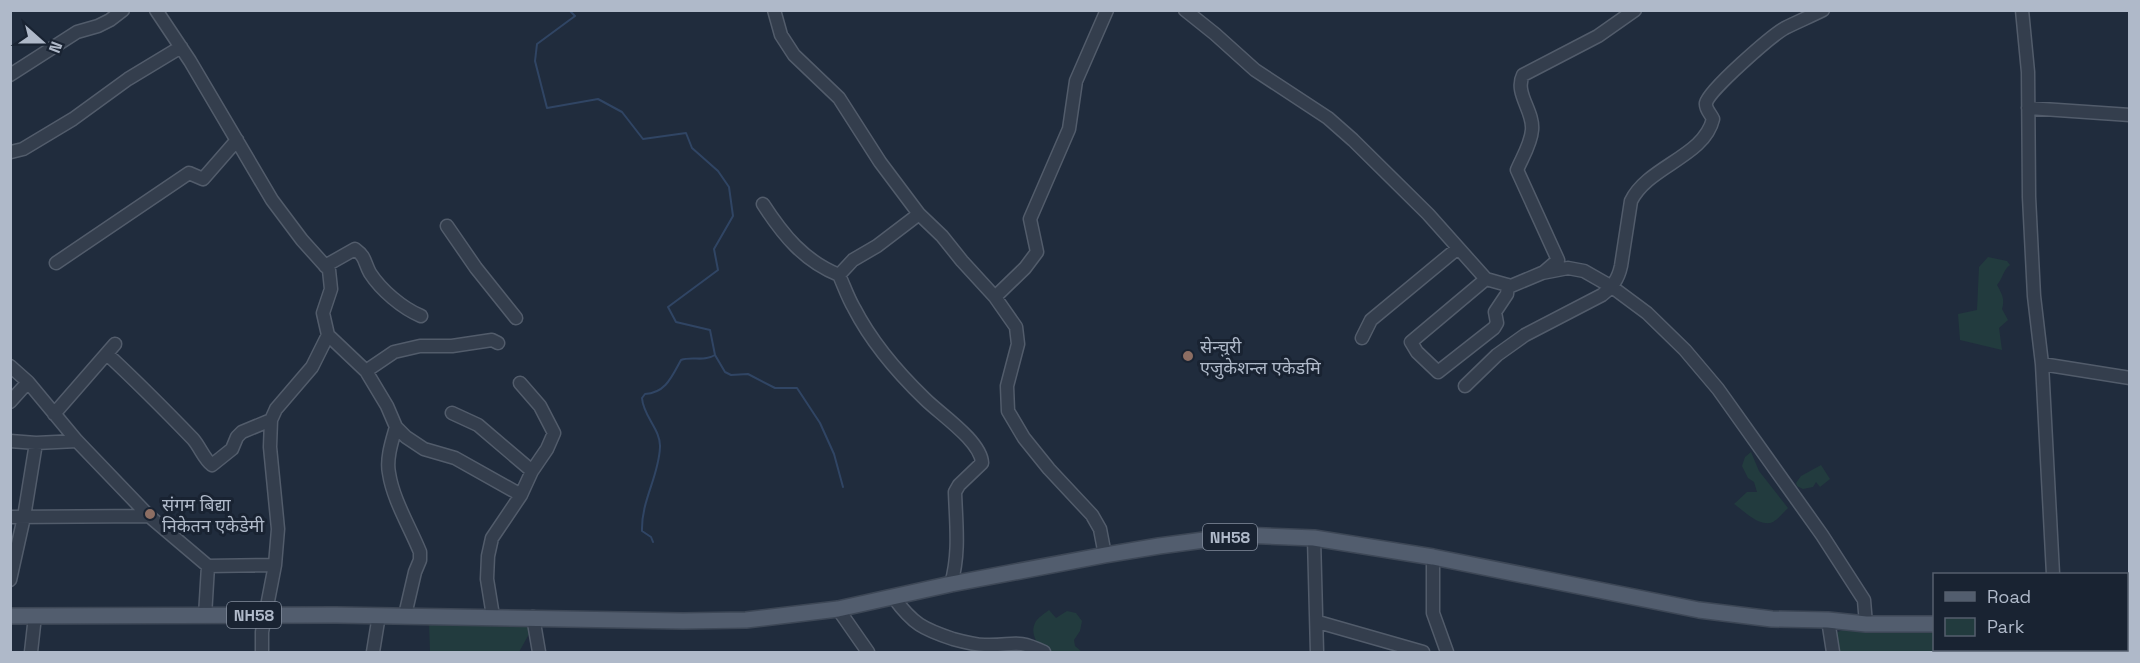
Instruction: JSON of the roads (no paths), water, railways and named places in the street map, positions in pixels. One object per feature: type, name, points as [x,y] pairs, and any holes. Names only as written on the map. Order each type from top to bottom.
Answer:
[{"type":"main road","name":"NH58","points":[[10,616],[405,615],[683,621],[736,620],[838,609],[951,584],[1105,555],[1242,535],[1314,538],[1433,557],[1699,610],[1772,619],[1828,620],[1866,624],[1933,624]]},
{"type":"street","points":[[10,75],[77,32],[110,20],[123,10]]},
{"type":"street","points":[[156,10],[181,47],[273,200],[302,240],[329,270],[331,289],[323,313],[328,334],[366,371],[387,406],[396,427],[406,437],[424,448],[454,458],[521,495]]},
{"type":"street","points":[[774,10],[781,35],[794,55],[839,98],[880,162],[919,214],[942,236],[995,297],[1016,327],[1018,344],[1007,386],[1008,411],[1024,438],[1049,469],[1092,515],[1100,529],[1105,555]]},
{"type":"street","points":[[995,297],[1025,268],[1037,252],[1030,219],[1069,129],[1076,81],[1107,10]]},
{"type":"street","points":[[1185,10],[1255,70],[1328,118],[1375,160],[1486,279],[1511,286],[1542,273],[1568,268],[1584,271],[1612,287],[1647,313],[1671,336],[1718,389],[1822,536],[1864,600],[1866,624]]},
{"type":"street","points":[[1542,273],[1557,261],[1517,170],[1533,128],[1520,87],[1521,80],[1523,75],[1598,36],[1635,10]]},
{"type":"street","points":[[1464,386],[1497,355],[1525,335],[1602,295],[1612,287],[1619,275],[1631,201],[1635,192],[1647,180],[1686,154],[1711,127],[1713,119],[1707,109],[1707,99],[1761,46],[1785,28],[1823,10]]},
{"type":"street","points":[[2022,10],[2028,72],[2029,197],[2034,296],[2043,363],[2053,573]]},
{"type":"street","points":[[11,152],[23,149],[73,119],[128,79],[181,47]]},
{"type":"street","points":[[2028,108],[2130,115]]},
{"type":"street","points":[[56,263],[189,173],[203,179],[237,140]]},
{"type":"street","points":[[764,204],[795,247],[815,262],[839,274],[853,307],[865,327],[892,362],[925,399],[967,437],[982,457],[982,463],[959,485],[955,492],[958,548],[956,568],[951,584]]},
{"type":"street","points":[[839,274],[853,260],[877,246],[919,214]]},
{"type":"street","points":[[447,226],[476,268],[516,318]]},
{"type":"street","points":[[1362,338],[1371,320],[1458,248]]},
{"type":"street","points":[[325,266],[355,249],[363,255],[370,273],[382,287],[412,312],[421,316]]},
{"type":"street","points":[[1486,279],[1411,342],[1417,352],[1438,372],[1494,328],[1497,322],[1495,312],[1507,294],[1508,285]]},
{"type":"street","points":[[262,652],[262,632],[275,565],[278,529],[270,447],[272,420],[276,409],[312,367],[328,334]]},
{"type":"street","points":[[366,371],[394,352],[420,346],[452,346],[492,340],[498,343]]},
{"type":"street","points":[[54,414],[111,349],[200,446],[212,465],[235,446],[237,437],[242,432],[272,420]]},
{"type":"street","points":[[2043,363],[2130,378]]},
{"type":"street","points":[[10,366],[28,382],[77,441],[149,516],[208,566],[275,565]]},
{"type":"street","points":[[10,402],[28,382]]},
{"type":"street","points":[[496,616],[487,579],[492,538],[521,495],[532,471],[548,449],[554,433],[540,406],[520,383]]},
{"type":"street","points":[[452,413],[478,425],[532,471]]},
{"type":"street","points":[[396,427],[391,444],[388,472],[420,552],[420,560],[405,615]]},
{"type":"street","points":[[10,441],[36,443],[77,441]]},
{"type":"street","points":[[10,580],[24,517],[36,443]]},
{"type":"street","points":[[10,517],[149,516]]},
{"type":"street","points":[[1314,538],[1317,652]]},
{"type":"street","points":[[1433,557],[1433,613],[1447,652]]},
{"type":"street","points":[[205,616],[208,566]]},
{"type":"street","points":[[894,598],[907,615],[926,630],[966,643],[986,645],[1012,642],[1026,644],[1044,652]]},
{"type":"street","points":[[838,609],[868,652]]},
{"type":"street","points":[[373,652],[380,615]]},
{"type":"street","points":[[31,652],[34,616]]},
{"type":"street","points":[[529,617],[539,652]]},
{"type":"street","points":[[1828,620],[1833,652]]},
{"type":"street","points":[[1318,622],[1424,652]]},
{"type":"waterway","points":[[569,10],[575,16],[537,44],[535,61],[547,108],[598,99],[622,112],[643,139],[686,133],[692,148],[718,171],[729,187],[733,216],[714,249],[718,270],[668,307],[676,322],[710,330],[715,355],[725,372],[731,375],[748,374],[775,388],[797,388],[820,423],[834,454],[843,487]]},
{"type":"waterway","points":[[653,542],[651,537],[642,531],[642,520],[657,468],[660,441],[645,411],[642,398],[645,394],[658,391],[663,387],[681,360],[707,358],[715,355]]},
{"type":"place","name":"सेन्चुरी एजुकेशन्ल एकेडमि","points":[[1188,356]]},
{"type":"place","name":"संगम बिद्या निकेतन एकेडेमी","points":[[150,514]]}]
